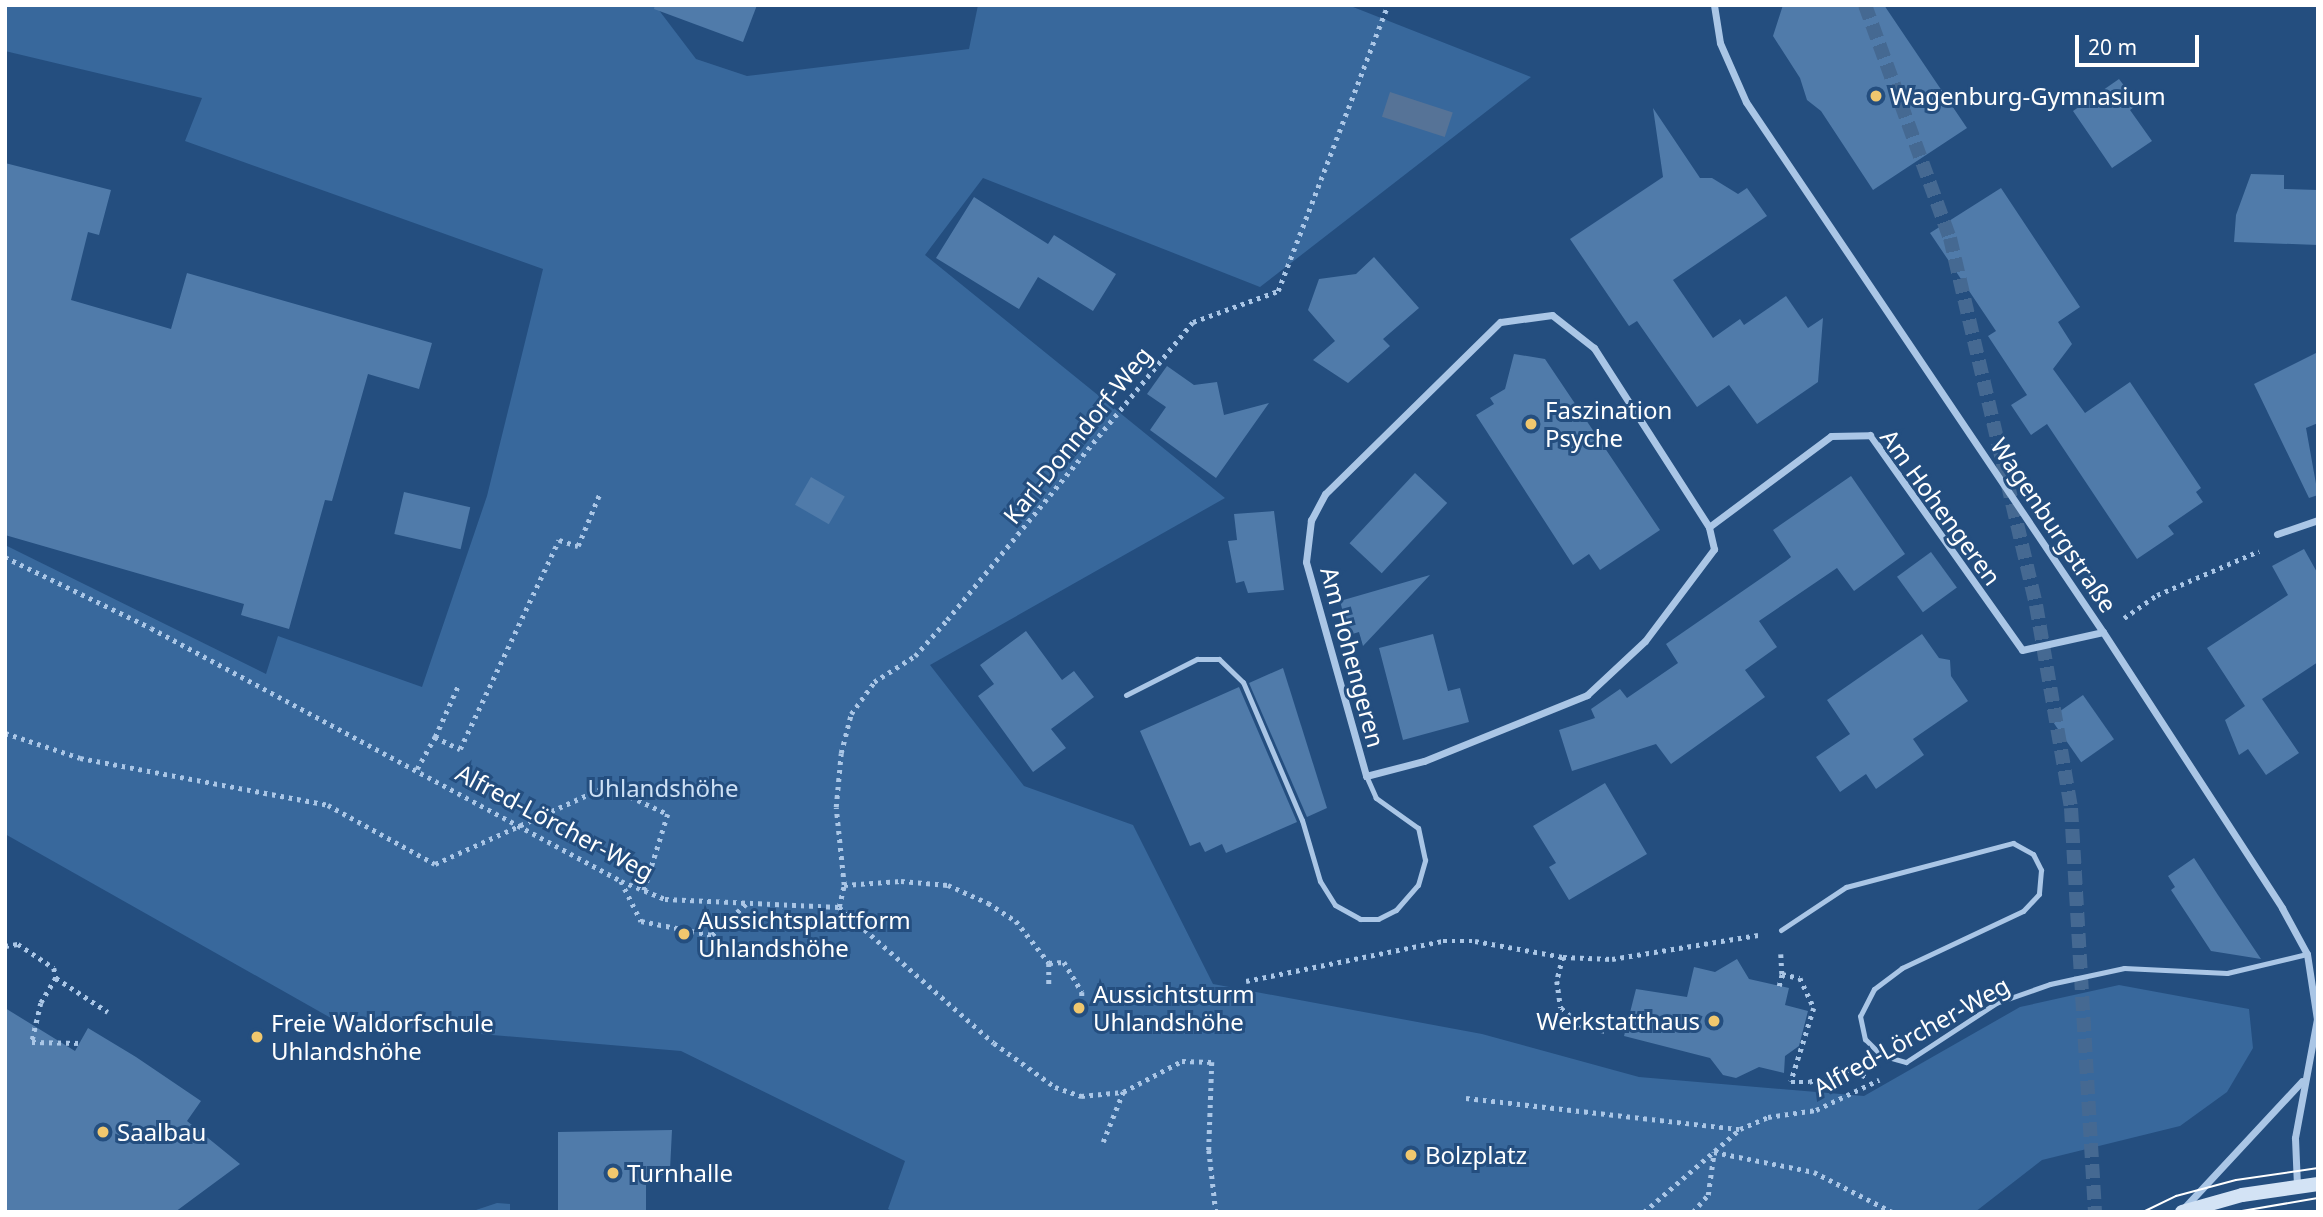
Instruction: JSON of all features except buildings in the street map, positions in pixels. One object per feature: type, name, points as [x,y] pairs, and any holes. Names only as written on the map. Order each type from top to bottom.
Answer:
[{"type":"street","name":"Wagenburgstraße","points":[[1712,7],[1720,43],[1746,102],[2103,632],[2282,908],[2307,954],[2317,1019],[2303,1081],[2295,1138],[2297,1186]]},
{"type":"street","name":"Am Hohengeren","points":[[1552,315],[1594,348],[1709,527],[1714,549],[1645,641],[1587,695],[1424,761],[1366,776],[1306,562],[1311,520],[1325,494],[1500,322],[1552,315]]},
{"type":"street","name":"Am Hohengeren","points":[[1709,527],[1831,436],[1870,435],[2022,650],[2103,632]]},
{"type":"street","points":[[2277,534],[2318,520]]},
{"type":"street","points":[[2182,1212],[2303,1081]]},
{"type":"street","points":[[2182,1212],[2297,1186],[2318,1184]]},
{"type":"lane","points":[[1126,695],[1197,659],[1219,659],[1243,682],[1330,897],[1335,905],[1360,919],[1378,919],[1396,910],[1418,885],[1425,860],[1418,828],[1399,810],[1376,799],[1366,776]]},
{"type":"lane","points":[[1781,930],[1846,887],[2012,843],[2033,854],[2042,870],[2039,894],[2023,911],[1902,968],[1874,989],[1860,1016],[1865,1039],[1881,1055],[1906,1062]]},
{"type":"lane","name":"Alfred-Lörcher-Weg","points":[[1906,1062],[1996,1003],[2050,984],[2124,968],[2227,973],[2307,954]]},
{"type":"path","name":"Karl-Donndorf-Weg","points":[[839,908],[844,885],[836,807],[841,753],[851,715],[874,681],[915,656],[947,620],[1193,322],[1278,291],[1388,5]]},
{"type":"path","points":[[435,737],[460,748],[559,540],[579,546],[600,493]]},
{"type":"path","points":[[2103,632],[2157,595],[2255,555],[2277,534]]},
{"type":"path","name":"Alfred-Lörcher-Weg","points":[[5,557],[417,769],[644,891],[665,899],[839,908]]},
{"type":"path","points":[[417,769],[458,686]]},
{"type":"path","points":[[5,733],[80,758],[328,806],[435,864],[524,826],[607,786],[668,814],[644,891]]},
{"type":"path","points":[[621,881],[641,921],[712,935],[746,904]]},
{"type":"path","points":[[844,885],[901,881],[948,885],[1016,921],[1049,963],[1049,988]]},
{"type":"path","points":[[839,908],[994,1043],[1055,1087],[1081,1096],[1123,1092],[1182,1062],[1212,1062],[1209,1150],[1216,1212]]},
{"type":"path","points":[[1246,981],[1443,941],[1475,941],[1563,957],[1612,960],[1688,950],[1781,930]]},
{"type":"path","points":[[5,946],[18,944],[54,968],[56,978],[41,1003],[32,1042],[80,1043]]},
{"type":"path","points":[[1563,957],[1557,981],[1562,1008],[1584,1027],[1607,1031]]},
{"type":"path","points":[[1049,963],[1064,962],[1082,992],[1082,1012]]},
{"type":"path","points":[[1779,986],[1782,974],[1800,978],[1814,1008],[1791,1082],[1809,1082],[1846,1069],[1877,1081]]},
{"type":"path","points":[[56,978],[108,1012]]},
{"type":"path","name":"Alfred-Lörcher-Weg","points":[[1644,1212],[1740,1129],[1768,1117],[1816,1110],[1877,1081],[1906,1062]]},
{"type":"path","points":[[1103,1142],[1123,1092]]},
{"type":"path","points":[[1466,1098],[1740,1129]]},
{"type":"path","points":[[1693,1212],[1708,1195],[1714,1152],[1814,1172],[1892,1212]]},
{"type":"green space","name":"Uhlandshöhe","points":[[5,5],[655,5],[696,59],[747,76],[969,49],[978,5],[1348,5],[1531,77],[1260,287],[983,178],[925,255],[1225,498],[930,665],[1024,786],[1133,825],[1213,984],[1482,1034],[1639,1077],[1864,1096],[2020,1007],[2119,985],[2249,1009],[2253,1048],[2227,1092],[2180,1126],[2042,1160],[1975,1212],[894,1212],[888,1209],[905,1161],[681,1051],[338,1022],[5,834],[5,545],[266,674],[278,636],[422,687],[487,496],[543,269],[185,141],[202,98],[5,51]]},
{"type":"green space","points":[[497,1203],[510,1204],[510,1212],[470,1212]]},
{"type":"shaded area","points":[[1390,92],[1453,112],[1445,137],[1382,117]]},
{"type":"tunnel","points":[[1865,5],[1950,238],[2036,605],[2071,808],[2095,1212]]},
{"type":"tram line","points":[[2143,1212],[2176,1196],[2236,1180],[2318,1168]]},
{"type":"tram line","points":[[2236,1212],[2318,1198]]},
{"type":"place","name":"Wagenburg-Gymnasium","points":[[1876,96]]},
{"type":"place","name":"Faszination Psyche","points":[[1531,424]]},
{"type":"place","name":"Aussichtsplattform Uhlandshöhe","points":[[684,934]]},
{"type":"place","name":"Aussichtsturm Uhlandshöhe","points":[[1079,1008]]},
{"type":"place","name":"Werkstatthaus","points":[[1714,1021]]},
{"type":"place","name":"Freie Waldorfschule Uhlandshöhe","points":[[257,1037]]},
{"type":"place","name":"Saalbau","points":[[103,1132]]},
{"type":"place","name":"Bolzplatz","points":[[1411,1155]]},
{"type":"place","name":"Turnhalle","points":[[613,1173]]}]
